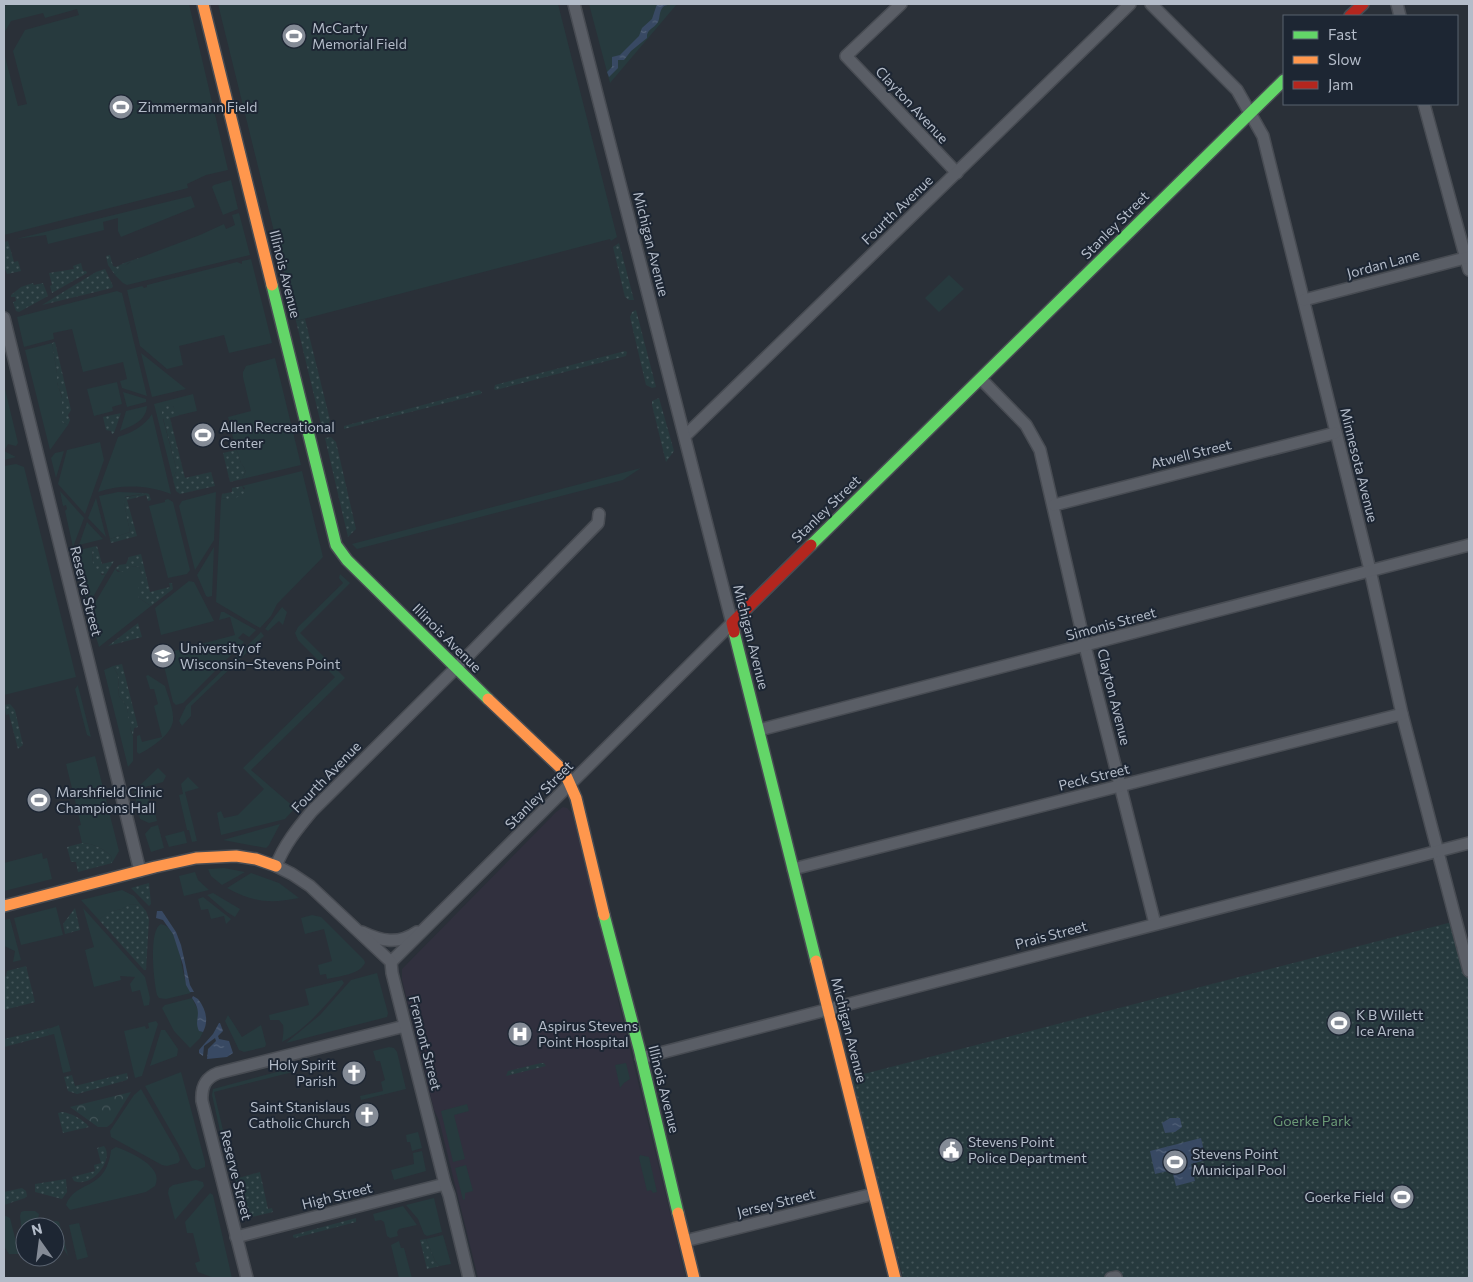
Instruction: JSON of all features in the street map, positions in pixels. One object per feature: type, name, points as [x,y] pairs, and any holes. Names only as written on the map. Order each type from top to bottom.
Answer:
[{"type":"street","name":"Illinois Avenue","points":[[203,4],[336,545],[346,559],[564,771],[576,798],[694,1278]]},
{"type":"street","name":"Michigan Avenue","points":[[574,4],[759,730],[895,1278]]},
{"type":"street","name":"Clayton Avenue","points":[[901,4],[846,56],[956,173]]},
{"type":"street","name":"Fourth Avenue","points":[[684,436],[1130,4]]},
{"type":"street","name":"Minnesota Avenue","points":[[1151,4],[1233,86],[1251,112],[1263,136],[1370,570],[1402,714],[1469,971]]},
{"type":"street","points":[[1351,15],[1363,4]]},
{"type":"street","name":"Stanley Street","points":[[391,962],[732,623],[1283,81]]},
{"type":"street","points":[[1424,105],[1468,257],[1469,270]]},
{"type":"street","name":"Jordan Lane","points":[[1304,300],[1468,257]]},
{"type":"street","name":"Reserve Street","points":[[4,318],[140,871]]},
{"type":"street","name":"Clayton Avenue","points":[[981,379],[1026,425],[1040,450],[1085,646],[1155,924]]},
{"type":"street","name":"Atwell Street","points":[[1054,505],[1335,433]]},
{"type":"street","name":"Fourth Avenue","points":[[276,866],[289,840],[312,811],[598,523],[599,514]]},
{"type":"street","name":"Simonis Street","points":[[759,730],[1469,544]]},
{"type":"street","name":"Peck Street","points":[[793,869],[1402,714]]},
{"type":"street","name":"Prais Street","points":[[641,1058],[1469,843]]},
{"type":"street","points":[[4,906],[197,857],[249,858],[276,866],[310,886],[391,962]]},
{"type":"street","points":[[353,928],[380,939],[400,940],[412,935],[434,920]]},
{"type":"street","name":"Fremont Street","points":[[391,962],[405,1026],[469,1278]]},
{"type":"street","name":"Reserve Street","points":[[246,1278],[202,1101],[201,1093],[206,1080],[218,1073],[405,1026]]},
{"type":"street","name":"High Street","points":[[236,1237],[445,1184]]},
{"type":"street","name":"Jersey Street","points":[[686,1241],[874,1194]]},
{"type":"shaded area","name":"Aspirus Stevens Point Hospital","points":[[563,807],[572,813],[575,824],[686,1278],[478,1278],[439,1120],[434,1110],[402,980],[402,969]]},
{"type":"green space","name":"Zimmermann Field","points":[[13,4],[189,4],[228,170],[206,175],[187,184],[188,188],[4,235],[4,53],[18,106],[27,104],[13,51],[25,30],[79,15],[77,9],[45,18],[43,13],[11,21],[4,33],[4,6]]},
{"type":"green space","points":[[218,4],[558,4],[617,237],[611,241],[610,239],[296,321]]},
{"type":"green space","points":[[589,4],[677,4],[610,83]]},
{"type":"green space","points":[[231,180],[238,209],[223,215],[212,187]]},
{"type":"green space","points":[[191,196],[195,207],[121,237],[118,231],[118,218],[103,222],[104,230],[48,244],[46,235],[16,239]]},
{"type":"green space","points":[[239,213],[250,255],[127,285],[115,275],[134,260],[224,224],[226,229],[235,225],[232,215]]},
{"type":"green space","points":[[8,241],[14,262],[18,261],[21,271],[7,274],[4,267],[4,242]]},
{"type":"green space","points":[[619,243],[634,300],[629,300],[625,297],[613,247]]},
{"type":"green space","points":[[110,255],[113,266],[116,267],[145,256],[128,263],[115,275],[108,265],[106,256]]},
{"type":"green space","points":[[251,259],[272,343],[229,353],[224,335],[179,346],[183,365],[167,369],[140,346],[127,290],[142,286],[144,288],[147,285],[237,262],[242,264],[242,261]]},
{"type":"green space","points":[[81,263],[83,271],[87,273],[52,293],[49,273],[74,269],[73,266]]},
{"type":"green space","points":[[105,269],[113,286],[112,288],[42,305],[96,272]]},
{"type":"green space","points":[[949,275],[964,289],[939,312],[925,298]]},
{"type":"green space","points":[[33,283],[34,285],[43,283],[48,296],[19,312],[16,311],[13,302],[16,301],[15,297],[11,297],[11,295],[21,287]]},
{"type":"green space","points":[[117,291],[122,293],[147,396],[122,388],[120,381],[127,379],[123,362],[83,372],[72,329],[53,333],[54,339],[24,347],[17,317]]},
{"type":"green space","points":[[636,310],[656,387],[652,388],[646,385],[630,317],[632,312]]},
{"type":"green space","points":[[305,319],[330,420],[328,426],[322,428],[296,321]]},
{"type":"green space","points":[[55,342],[71,410],[68,415],[70,420],[68,425],[62,422],[62,397],[57,382],[52,343]]},
{"type":"green space","points":[[52,343],[57,382],[62,398],[62,422],[68,425],[50,450],[25,350]]},
{"type":"green space","points":[[627,352],[626,356],[494,389],[495,385]]},
{"type":"green space","points":[[141,353],[186,389],[152,397]]},
{"type":"green space","points":[[275,358],[301,465],[242,479],[245,471],[236,450],[228,417],[251,411],[243,377],[246,366]]},
{"type":"green space","points":[[117,382],[122,404],[112,407],[113,411],[94,416],[87,389]]},
{"type":"green space","points":[[4,385],[18,443],[16,446],[8,444],[4,451]]},
{"type":"green space","points":[[479,390],[482,392],[481,394],[344,429],[344,426]]},
{"type":"green space","points":[[123,392],[146,399],[146,402],[127,407]]},
{"type":"green space","points":[[193,394],[197,411],[180,415],[173,406],[163,419],[176,467],[173,479],[154,404]]},
{"type":"green space","points":[[659,398],[674,451],[666,462],[652,405],[652,401]]},
{"type":"green space","points":[[170,403],[180,415],[170,418],[185,478],[211,472],[215,486],[180,494],[176,491],[173,479],[176,467],[162,414],[162,407]]},
{"type":"green space","points":[[147,406],[141,419],[134,425],[120,431],[126,411]]},
{"type":"green space","points":[[121,413],[112,434],[111,431],[106,430],[103,417]]},
{"type":"green space","points":[[152,414],[171,494],[144,487],[116,488],[98,492],[118,437],[146,422]]},
{"type":"green space","points":[[331,437],[336,442],[356,529],[348,537],[325,438]]},
{"type":"green space","points":[[100,442],[104,460],[85,514],[58,484],[67,450]]},
{"type":"green space","points":[[236,450],[245,472],[242,479],[230,482],[223,453]]},
{"type":"green space","points":[[4,451],[16,457],[4,460]]},
{"type":"green space","points":[[64,451],[56,478],[51,458],[55,453]]},
{"type":"green space","points":[[16,464],[24,467],[76,677],[4,695],[4,466]]},
{"type":"green space","points":[[641,468],[623,480],[357,549],[352,544]]},
{"type":"green space","points":[[302,471],[323,557],[277,604],[271,616],[260,628],[216,602],[221,500],[238,495],[245,488],[242,486]]},
{"type":"green space","points":[[242,486],[245,492],[241,495],[232,499],[223,498],[221,500],[222,494],[232,492],[232,488]]},
{"type":"green space","points":[[60,491],[84,518],[73,547],[65,511],[67,509],[66,505],[63,506]]},
{"type":"green space","points":[[118,492],[146,493],[125,497],[124,502],[130,532],[110,539],[99,496]]},
{"type":"green space","points":[[216,492],[214,540],[195,570],[179,506],[182,501]]},
{"type":"green space","points":[[149,494],[151,500],[148,501],[146,495],[127,500],[137,536],[111,543],[110,539],[130,532],[123,498]]},
{"type":"green space","points":[[96,498],[106,537],[88,518]]},
{"type":"green space","points":[[168,499],[173,502],[190,570],[187,574],[168,578],[149,506],[165,502]]},
{"type":"green space","points":[[87,522],[103,539],[79,545]]},
{"type":"green space","points":[[97,546],[102,564],[114,561],[106,574],[97,573],[93,564],[92,547]]},
{"type":"green space","points":[[92,547],[93,564],[102,575],[106,574],[88,606],[75,551]]},
{"type":"green space","points":[[214,547],[212,596],[208,597],[197,575]]},
{"type":"green space","points":[[141,554],[150,592],[170,587],[169,583],[172,583],[173,589],[151,606],[139,598],[137,594],[142,578],[139,567],[133,566],[122,572],[115,569],[119,565],[126,564],[129,557]]},
{"type":"green space","points":[[133,566],[139,567],[142,573],[142,582],[138,591],[139,598],[151,606],[99,647],[89,613],[115,569],[118,572]]},
{"type":"green space","points":[[340,574],[350,583],[300,633],[345,678],[251,770],[295,808],[285,819],[221,835],[217,813],[221,811],[224,818],[238,815],[264,789],[243,768],[335,677],[298,640],[295,633],[298,627],[343,583],[339,578]]},
{"type":"green space","points":[[189,581],[194,582],[214,621],[161,635],[155,608]]},
{"type":"green space","points":[[282,607],[287,612],[283,625],[279,621],[268,631],[265,629]]},
{"type":"green space","points":[[221,612],[256,630],[249,637],[243,633],[238,638],[244,642],[183,703],[176,705],[173,702],[161,654],[201,647],[201,644],[235,635],[230,617],[219,620]]},
{"type":"green space","points":[[138,623],[142,637],[108,646]]},
{"type":"green space","points":[[261,632],[264,636],[191,706],[191,716],[182,726],[179,721],[186,706]]},
{"type":"green space","points":[[122,664],[138,727],[134,728],[133,736],[127,707],[119,696],[118,675],[113,666]]},
{"type":"green space","points":[[113,666],[118,675],[119,696],[127,707],[133,736],[133,761],[128,767],[104,670]]},
{"type":"green space","points":[[148,675],[165,686],[172,708],[173,721],[165,736],[155,745],[139,754],[137,752],[137,736],[140,735],[142,742],[162,737],[154,706],[158,704],[154,689],[150,689],[146,676]]},
{"type":"green space","points":[[78,685],[91,737],[87,735],[75,689]]},
{"type":"green space","points":[[10,704],[15,710],[23,745],[18,749],[9,714],[6,715],[4,705]]},
{"type":"green space","points":[[95,756],[119,851],[112,863],[111,856],[105,851],[94,845],[82,843],[78,826],[81,825],[66,764]]},
{"type":"green space","points":[[158,768],[166,776],[163,782],[145,787],[149,801],[152,801],[157,821],[149,823],[140,819],[134,791]]},
{"type":"green space","points":[[188,777],[199,788],[185,792],[197,841],[192,842],[189,830],[187,830],[179,795],[183,794],[181,784]]},
{"type":"green space","points":[[280,824],[266,848],[223,840]]},
{"type":"green space","points":[[158,825],[164,848],[151,852],[145,834],[151,827]]},
{"type":"green space","points":[[184,831],[187,843],[169,847],[165,836]]},
{"type":"green space","points":[[82,843],[94,845],[105,851],[111,856],[112,863],[78,872],[76,862],[71,862],[67,847]]},
{"type":"green space","points":[[42,853],[43,859],[47,858],[52,879],[4,891],[4,863]]},
{"type":"green space","points":[[224,868],[245,872],[222,885],[211,876],[208,869]]},
{"type":"green space","points":[[195,872],[198,880],[209,890],[184,896],[179,876]]},
{"type":"green space","points":[[251,873],[279,883],[299,898],[262,901],[227,888]]},
{"type":"green space","points":[[149,883],[151,904],[149,906],[131,888]]},
{"type":"green space","points":[[122,890],[134,896],[140,904],[129,905],[109,912],[99,920],[81,900]]},
{"type":"green space","points":[[213,893],[240,909],[235,917],[207,895]]},
{"type":"green space","points":[[203,897],[231,919],[226,924],[224,916],[211,919],[208,909],[201,910],[198,899]]},
{"type":"green space","points":[[140,904],[146,911],[149,919],[146,970],[99,920],[108,912],[122,909],[128,905]]},
{"type":"green space","points":[[56,907],[63,935],[21,945],[14,918]]},
{"type":"green space","points":[[75,908],[80,930],[65,934],[63,924]]},
{"type":"green space","points":[[83,908],[145,977],[150,998],[149,1005],[144,1006],[140,990],[132,992],[130,984],[135,977],[120,976],[121,980],[94,987],[85,950],[94,947]]},
{"type":"green space","points":[[312,915],[321,917],[364,960],[365,963],[362,967],[348,974],[327,979],[326,974],[320,975],[318,965],[332,961],[324,929],[305,934],[301,918]]},
{"type":"green space","points":[[10,919],[21,960],[13,962],[15,951],[4,946],[4,920]]},
{"type":"green space","name":"Goerke Park","points":[[1456,921],[1469,971],[1469,1278],[903,1278],[852,1077]]},
{"type":"green space","points":[[161,924],[168,927],[173,934],[187,986],[191,993],[166,999],[159,998],[157,995],[153,946],[154,936]]},
{"type":"green space","points":[[26,966],[35,1002],[4,1010],[4,977],[7,971]]},
{"type":"green space","points":[[377,973],[388,1013],[387,1017],[286,1043],[320,1015],[351,980]]},
{"type":"green space","points":[[342,980],[344,983],[316,1016],[299,1031],[282,1042],[283,1025],[279,1020],[270,1020],[269,1015],[309,1005],[305,989]]},
{"type":"green space","points":[[192,998],[199,1012],[199,1031],[203,1032],[190,1048],[174,1031],[162,1008],[165,1005]]},
{"type":"green space","points":[[228,1015],[242,1037],[261,1025],[266,1044],[265,1047],[244,1052],[239,1050],[225,1021]]},
{"type":"green space","points":[[156,1021],[158,1024],[142,1076],[135,1078],[124,1031],[145,1026],[146,1029],[149,1028],[148,1023]]},
{"type":"green space","points":[[59,1025],[71,1071],[63,1073],[54,1034],[50,1035],[47,1032]]},
{"type":"green space","points":[[51,1028],[47,1032],[50,1035],[4,1047],[4,1039]]},
{"type":"green space","points":[[161,1030],[165,1030],[178,1049],[177,1056],[150,1066]]},
{"type":"green space","points":[[389,1047],[394,1048],[397,1052],[406,1089],[361,1100],[360,1096],[383,1091],[381,1082],[385,1080],[380,1061],[376,1061],[373,1051]]},
{"type":"green space","points":[[544,1063],[546,1066],[506,1076],[508,1071]]},
{"type":"green space","points":[[626,1063],[630,1079],[620,1088],[615,1065]]},
{"type":"green space","points":[[292,1068],[293,1072],[214,1092],[223,1130],[220,1131],[212,1095],[213,1089]]},
{"type":"green space","points":[[181,1072],[205,1162],[205,1167],[197,1170],[192,1168],[145,1086]]},
{"type":"green space","points":[[127,1073],[127,1080],[77,1094],[68,1091],[64,1077],[72,1075],[75,1086]]},
{"type":"green space","points":[[141,1089],[178,1153],[180,1160],[178,1163],[167,1166],[162,1165],[111,1137],[110,1131],[134,1095]]},
{"type":"green space","points":[[131,1092],[112,1123],[107,1127],[98,1127],[70,1107]]},
{"type":"green space","points":[[467,1104],[469,1111],[454,1115],[465,1159],[453,1162],[441,1111]]},
{"type":"green space","points":[[62,1112],[77,1117],[89,1127],[63,1133],[58,1113]]},
{"type":"green space","points":[[418,1132],[422,1148],[412,1151],[410,1142],[407,1142],[406,1135]]},
{"type":"green space","points":[[104,1146],[107,1152],[100,1172],[87,1181],[74,1181],[72,1177],[95,1171],[94,1165],[101,1163],[97,1148]]},
{"type":"green space","points":[[116,1147],[144,1161],[151,1167],[157,1179],[155,1186],[146,1192],[70,1210],[66,1205],[71,1197],[103,1173],[111,1150]]},
{"type":"green space","points":[[422,1151],[426,1171],[394,1180],[391,1170],[414,1164],[413,1153]]},
{"type":"green space","points":[[640,1155],[649,1157],[657,1192],[647,1191],[639,1158]]},
{"type":"green space","points":[[466,1165],[473,1191],[465,1193],[465,1199],[463,1200],[455,1168]]},
{"type":"green space","points":[[260,1172],[268,1209],[272,1208],[273,1212],[244,1219],[235,1179]]},
{"type":"green space","points":[[66,1179],[67,1192],[62,1199],[35,1192],[35,1184]]},
{"type":"green space","points":[[196,1180],[203,1182],[204,1186],[175,1220],[168,1193],[169,1188],[173,1185]]},
{"type":"green space","points":[[22,1188],[26,1191],[27,1196],[25,1198],[4,1205],[4,1192]]},
{"type":"green space","points":[[210,1193],[213,1195],[232,1278],[214,1278],[198,1272],[195,1263],[200,1261],[193,1233],[187,1233],[185,1222]]},
{"type":"green space","points":[[434,1198],[442,1232],[427,1236],[424,1234],[418,1219],[406,1205]]},
{"type":"green space","points":[[403,1206],[417,1225],[399,1229],[397,1232],[398,1236],[390,1238],[387,1236],[384,1222],[381,1220],[375,1221],[373,1214]]},
{"type":"green space","points":[[35,1211],[39,1214],[39,1217],[20,1217],[21,1212]]},
{"type":"green space","points":[[4,1215],[10,1218],[15,1238],[15,1254],[9,1254],[4,1246]]},
{"type":"green space","points":[[356,1218],[356,1222],[293,1237],[293,1235]]},
{"type":"green space","points":[[79,1223],[88,1257],[77,1260],[69,1225]]},
{"type":"green space","points":[[443,1235],[451,1264],[440,1266],[435,1261],[426,1239]]},
{"type":"green space","points":[[426,1239],[435,1261],[440,1266],[427,1269],[420,1240]]},
{"type":"green space","points":[[399,1241],[401,1248],[404,1248],[412,1278],[399,1278],[391,1245]]},
{"type":"water","points":[[657,4],[671,4],[663,7],[658,22],[649,31],[647,38],[631,51],[624,60],[618,60],[618,68],[609,77],[607,72],[612,67],[612,57],[620,55],[639,36],[642,28],[652,19]]},
{"type":"water","points":[[157,911],[162,911],[176,932],[181,945],[190,985],[194,992],[190,992],[186,985],[183,965],[173,934],[163,920],[156,918]]},
{"type":"water","points":[[193,996],[198,999],[205,1011],[206,1024],[203,1032],[199,1031],[197,1027],[198,1012],[192,998]]},
{"type":"water","points":[[219,1023],[223,1031],[218,1036],[219,1039],[229,1041],[233,1053],[227,1057],[207,1059],[208,1049],[216,1041],[215,1038],[204,1046],[203,1056],[199,1053],[199,1050],[213,1034]]},
{"type":"water","points":[[1170,1118],[1180,1118],[1182,1127],[1175,1132],[1165,1133],[1162,1123]]},
{"type":"water","name":"Stevens Point Municipal Pool","points":[[1201,1138],[1206,1160],[1191,1164],[1195,1181],[1176,1186],[1172,1170],[1155,1174],[1150,1151]]},
{"type":"traffic: fast","points":[[811,545],[1283,81]]},
{"type":"traffic: fast","points":[[272,285],[336,545],[347,560],[488,699]]},
{"type":"traffic: fast","points":[[734,632],[816,961]]},
{"type":"traffic: fast","points":[[604,915],[639,1048],[678,1213]]},
{"type":"traffic: slow","points":[[203,4],[272,285]]},
{"type":"traffic: slow","points":[[488,699],[564,771],[576,798],[604,915]]},
{"type":"traffic: slow","points":[[4,906],[196,858],[236,856],[256,859],[276,866]]},
{"type":"traffic: slow","points":[[816,961],[895,1278]]},
{"type":"traffic: slow","points":[[678,1213],[694,1278]]},
{"type":"traffic: jam","points":[[1351,15],[1363,4]]},
{"type":"traffic: jam","points":[[734,632],[732,623],[811,545]]},
{"type":"place","name":"McCarty Memorial Field","points":[[294,36]]},
{"type":"place","name":"Zimmermann Field","points":[[121,107]]},
{"type":"place","name":"Allen Recreational Center","points":[[203,435]]},
{"type":"place","name":"University of Wisconsin–Stevens Point","points":[[163,656]]},
{"type":"place","name":"Marshfield Clinic Champions Hall","points":[[39,800]]},
{"type":"place","name":"K B Willett Ice Arena","points":[[1339,1023]]},
{"type":"place","name":"Aspirus Stevens Point Hospital","points":[[520,1034]]},
{"type":"place","name":"Holy Spirit Parish","points":[[354,1073]]},
{"type":"place","name":"Saint Stanislaus Catholic Church","points":[[367,1115]]},
{"type":"place","name":"Stevens Point Police Department","points":[[951,1150]]},
{"type":"place","name":"Stevens Point Municipal Pool","points":[[1175,1162]]},
{"type":"place","name":"Goerke Field","points":[[1402,1197]]}]
